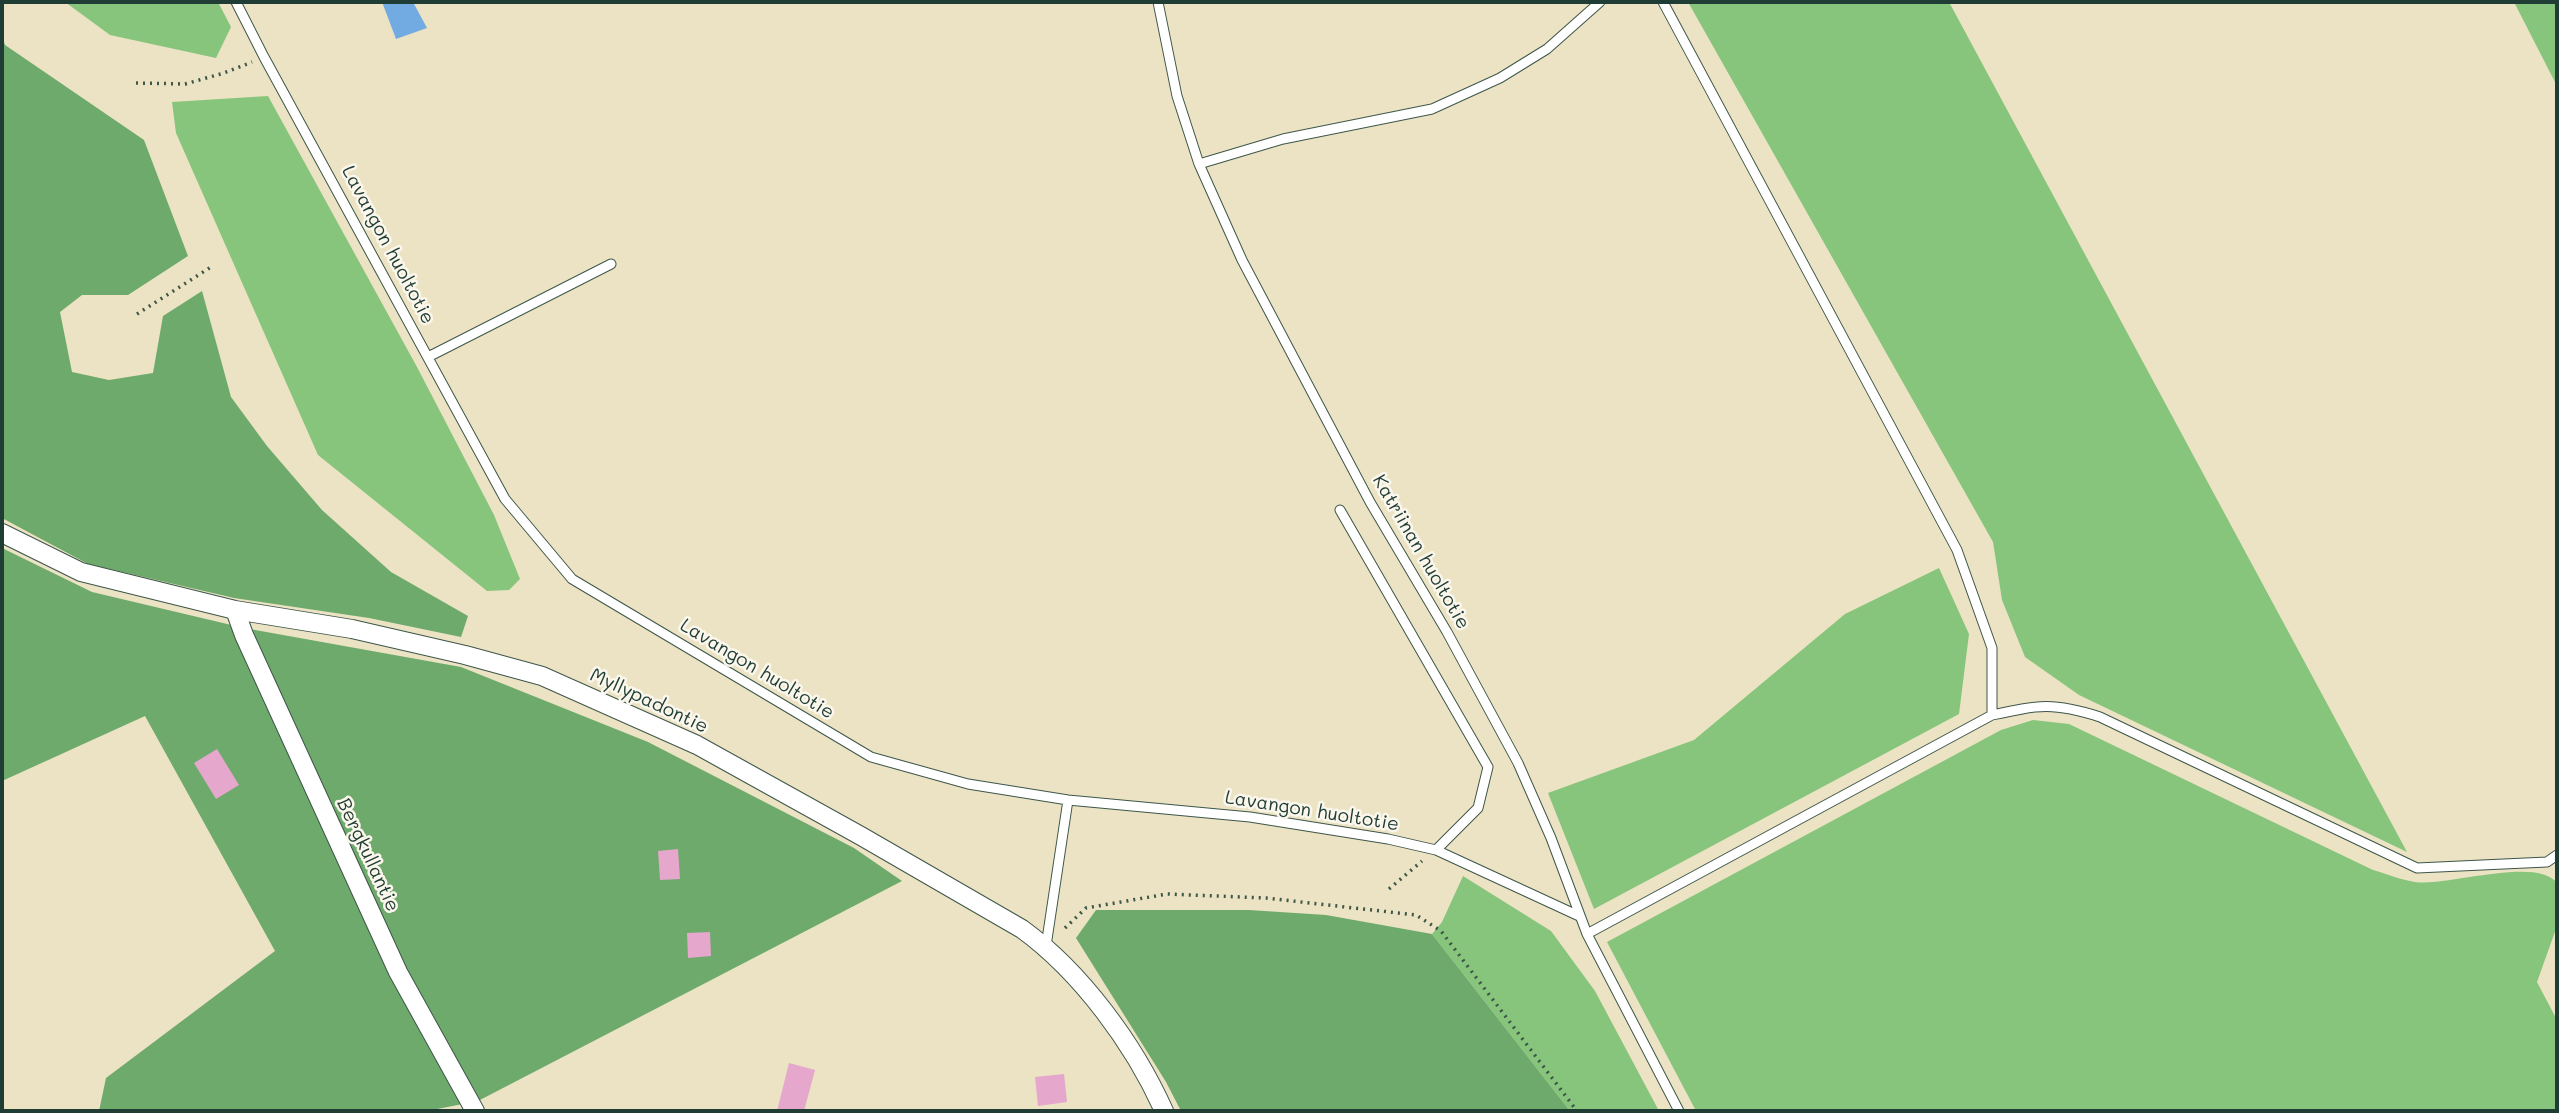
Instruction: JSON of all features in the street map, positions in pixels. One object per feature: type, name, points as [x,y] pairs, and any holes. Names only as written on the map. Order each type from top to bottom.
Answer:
[{"type":"street","name":"Myllypadontie","points":[[2,533],[81,572],[235,610],[352,629],[542,676],[697,746],[861,836],[1022,929],[1046,946],[1121,1034],[1164,1111]]},
{"type":"street","name":"Bergkullantie","points":[[235,610],[398,972],[475,1111]]},
{"type":"lane","name":"Lavangon huoltotie","points":[[236,2],[505,499],[572,579],[871,757],[968,784],[1068,800],[1250,817],[1388,839],[1436,850],[1579,916]]},
{"type":"lane","name":"Katriinan huoltotie","points":[[1158,2],[1177,96],[1199,164],[1242,260],[1364,489],[1447,632],[1518,763],[1551,838],[1587,934],[1679,1111]]},
{"type":"lane","points":[[1199,164],[1283,139],[1432,109],[1500,78],[1547,48],[1600,2]]},
{"type":"lane","points":[[1663,2],[1957,550],[1992,648],[1992,715]]},
{"type":"lane","points":[[428,356],[611,264]]},
{"type":"lane","points":[[1340,510],[1488,767],[1478,808],[1436,850]]},
{"type":"lane","points":[[1587,934],[1992,715],[2038,705],[2068,707],[2100,717],[2417,868],[2547,862],[2557,855]]},
{"type":"lane","points":[[1046,946],[1068,800]]},
{"type":"path","points":[[136,83],[185,83],[225,73],[264,57]]},
{"type":"path","points":[[137,314],[212,267]]},
{"type":"path","points":[[1389,889],[1436,850]]},
{"type":"path","points":[[1086,908],[1167,894],[1266,898],[1416,915],[1441,930],[1577,1111]]},
{"type":"green space","points":[[65,2],[218,2],[231,27],[216,58],[110,35]]},
{"type":"green space","points":[[1688,2],[1949,2],[2407,852],[2079,695],[2025,657],[2002,600],[1993,542]]},
{"type":"green space","points":[[2514,2],[2557,2],[2557,86]]},
{"type":"green space","points":[[2,36],[5,45],[144,140],[188,256],[128,295],[82,295],[60,312],[72,372],[109,380],[153,373],[163,316],[202,291],[231,397],[267,446],[322,510],[391,572],[468,616],[461,637],[369,618],[234,598],[88,564],[2,518]]},
{"type":"green space","points":[[268,96],[417,367],[494,515],[520,579],[509,590],[487,591],[318,455],[176,133],[172,102]]},
{"type":"green space","points":[[2,548],[92,592],[244,628],[461,667],[648,742],[854,848],[902,881],[478,1101],[427,1111],[99,1111],[106,1078],[275,951],[145,716],[2,781]]},
{"type":"green space","points":[[1939,568],[1969,634],[1959,714],[1594,909],[1548,793],[1694,740],[1845,614]]},
{"type":"green space","points":[[2033,720],[2069,724],[2373,870],[2394,877],[2429,882],[2530,872],[2546,875],[2557,883],[2557,926],[2537,982],[2557,1020],[2557,1111],[1696,1111],[1607,942],[2001,730]]},
{"type":"green space","points":[[1463,876],[1551,931],[1595,991],[1659,1111],[1570,1111],[1432,934],[1442,922]]},
{"type":"green space","points":[[1096,910],[1249,910],[1326,915],[1432,934],[1570,1111],[1181,1111],[1166,1082],[1076,938]]},
{"type":"water","points":[[382,2],[413,2],[427,28],[396,39]]},
{"type":"building","points":[[217,749],[239,785],[216,799],[194,763]]},
{"type":"building","points":[[678,849],[680,879],[660,880],[658,851]]},
{"type":"building","points":[[710,932],[711,956],[688,958],[687,933]]},
{"type":"building","points":[[789,1063],[815,1070],[804,1111],[777,1111]]},
{"type":"building","points":[[1064,1074],[1067,1102],[1038,1106],[1035,1077]]}]
